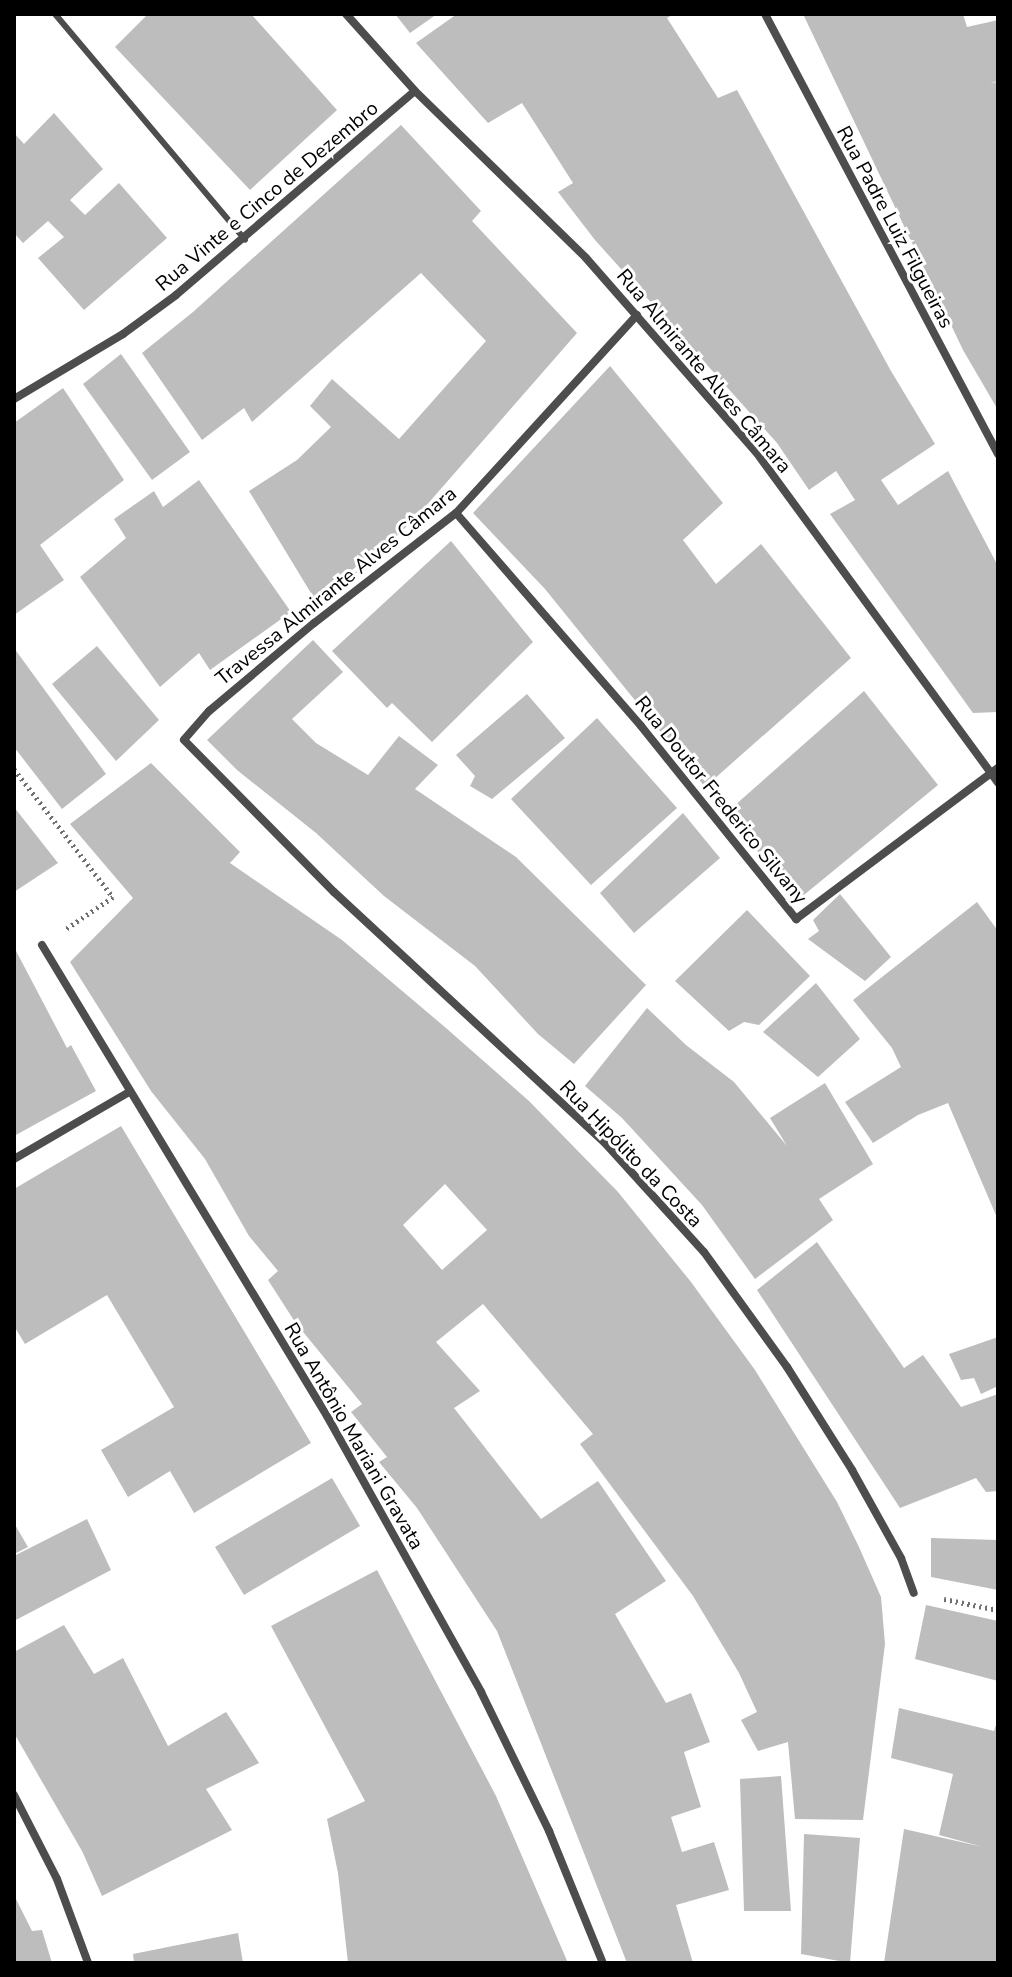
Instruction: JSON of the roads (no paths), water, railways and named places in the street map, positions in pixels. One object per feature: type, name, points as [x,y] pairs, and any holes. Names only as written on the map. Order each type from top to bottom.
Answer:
[{"type":"street","name":"Rua Almirante Alves Câmara","points":[[346,14],[415,91],[586,258],[756,452],[995,770],[998,783]]},
{"type":"street","name":"Rua Padre Luiz Filgueiras","points":[[765,14],[998,454]]},
{"type":"street","name":"Rua Vinte e Cinco de Dezembro","points":[[14,399],[123,334],[245,240],[415,91]]},
{"type":"street","name":"Travessa Almirante Alves Câmara","points":[[184,740],[209,711],[314,623],[456,513],[637,315]]},
{"type":"street","name":"Rua Doutor Frederico Silvany","points":[[456,513],[641,726],[796,919],[995,770]]},
{"type":"street","name":"Rua Hipólito da Costa","points":[[184,740],[334,892],[605,1143],[704,1252],[787,1367],[852,1470],[901,1558],[914,1593]]},
{"type":"street","name":"Rua Antônio Mariani Gravata","points":[[42,945],[327,1416],[481,1692],[549,1831],[603,1963]]},
{"type":"street","points":[[14,1159],[129,1092]]},
{"type":"street","points":[[14,1795],[57,1879],[88,1963]]},
{"type":"lane","points":[[55,14],[245,240]]}]
